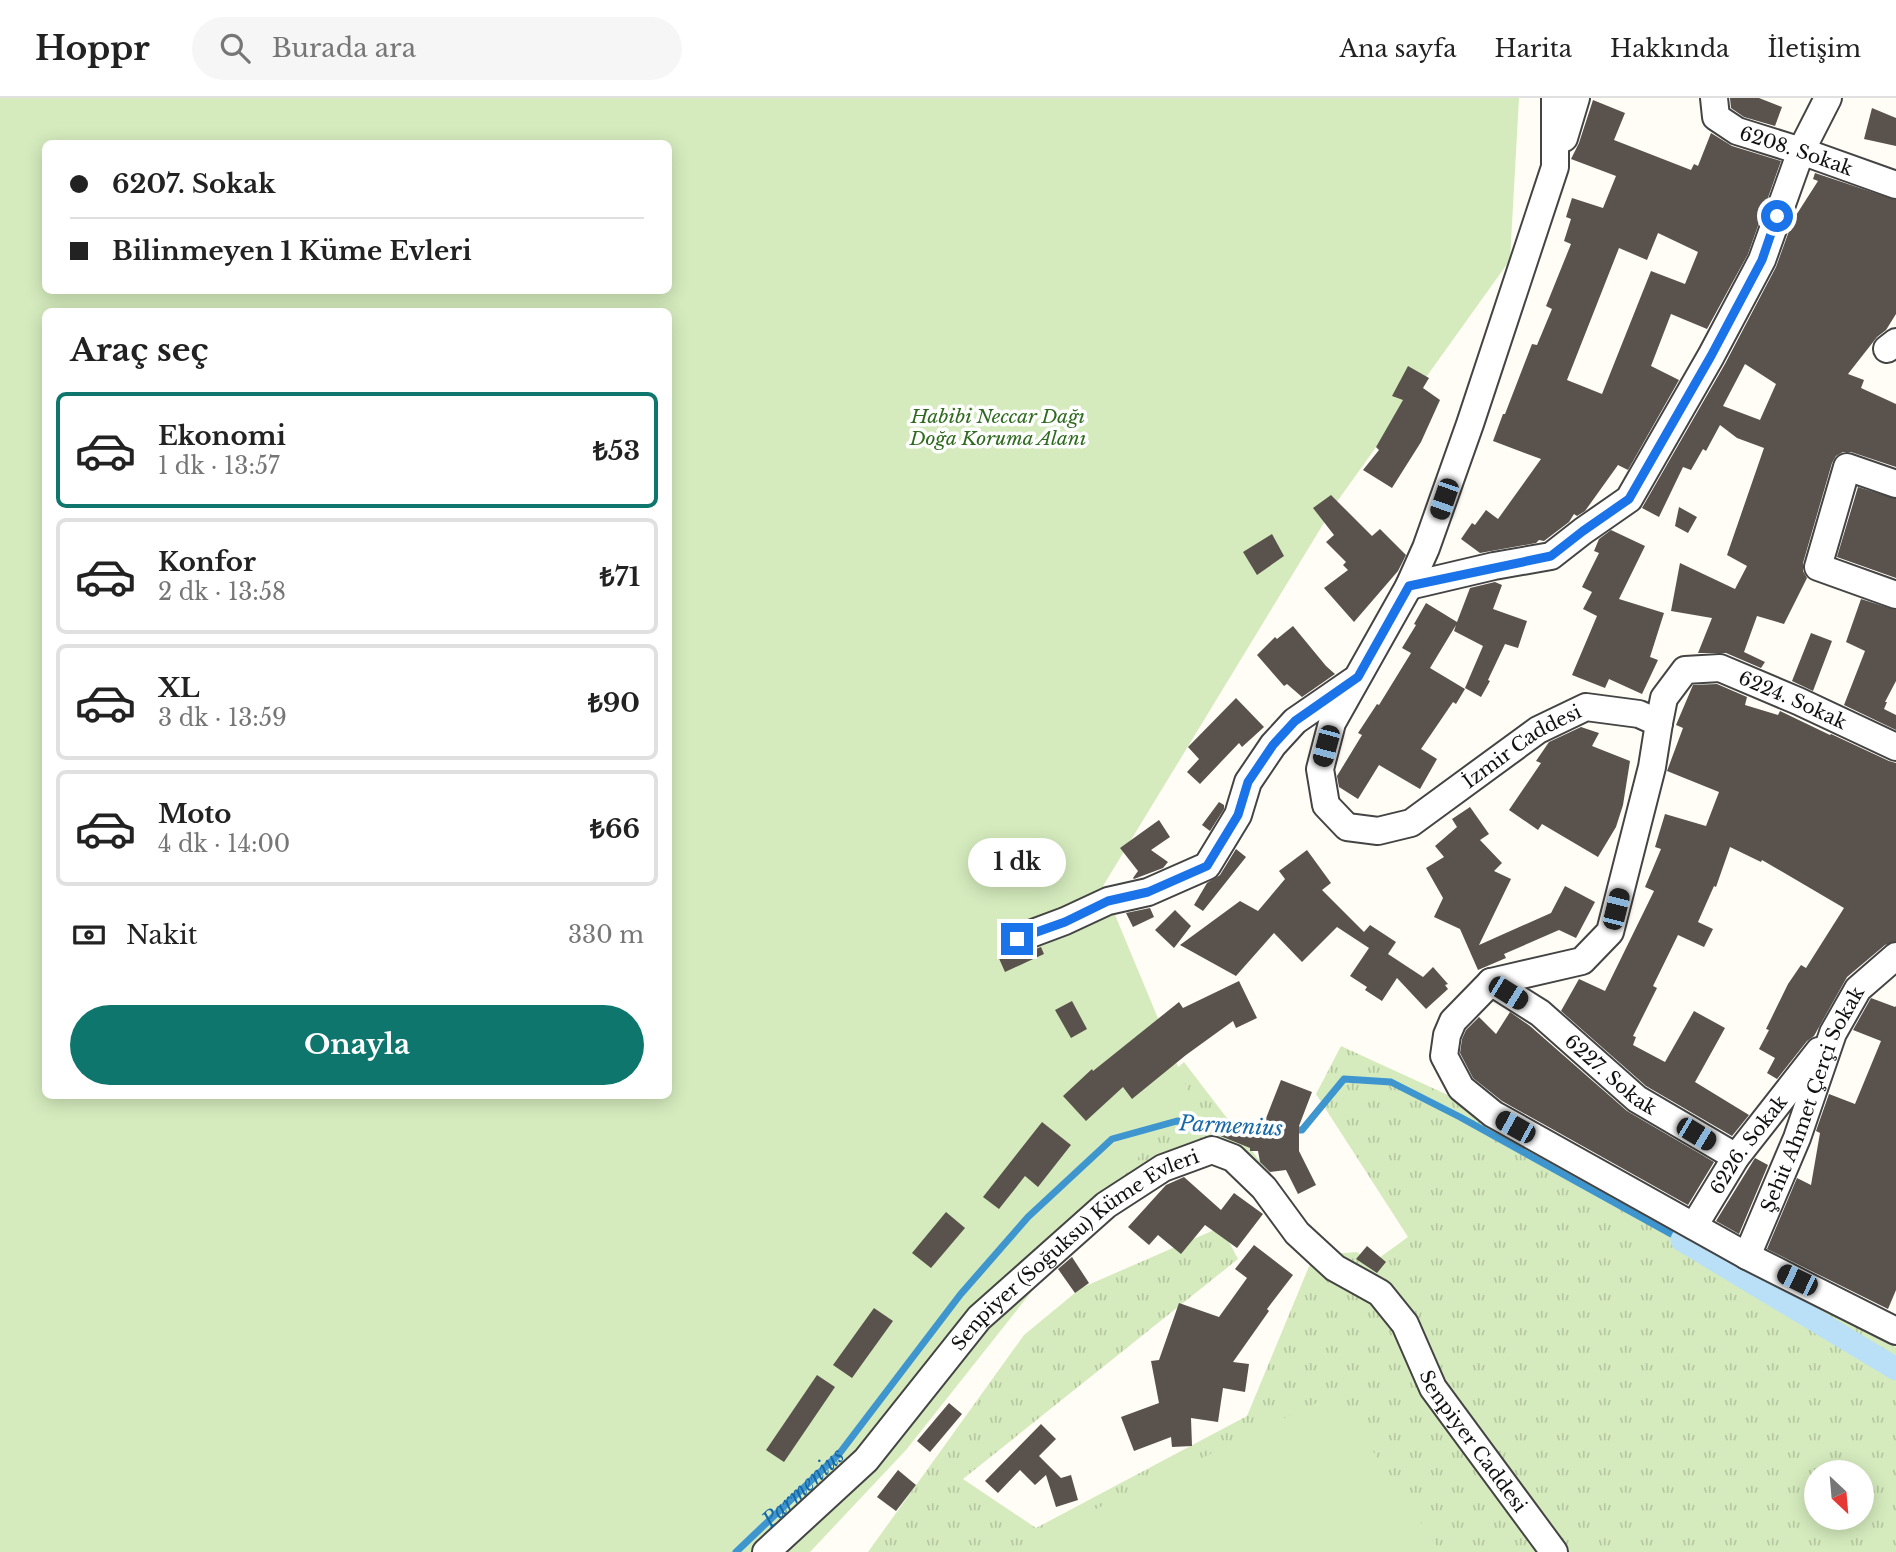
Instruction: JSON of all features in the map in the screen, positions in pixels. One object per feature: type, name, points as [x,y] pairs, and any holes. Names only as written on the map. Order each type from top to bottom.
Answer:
[{"type":"street","name":"İzmir Caddesi","points":[[1545,98],[1555,167]]},
{"type":"street","name":"İzmir Caddesi","points":[[1555,98],[1555,167],[1426,548],[1409,586],[1332,723],[1320,769],[1326,805],[1347,827],[1378,831],[1410,823],[1538,730],[1586,707],[1639,714],[1659,723]]},
{"type":"street","points":[[1555,167],[1576,98]]},
{"type":"street","name":"6208. Sokak","points":[[1714,98],[1716,117],[1737,131],[1896,184]]},
{"type":"street","points":[[1409,586],[1551,556],[1629,499],[1711,356],[1762,260],[1801,151],[1828,98]]},
{"type":"street","points":[[1896,484],[1847,467],[1818,567],[1896,595]]},
{"type":"street","name":"6224. Sokak","points":[[1659,723],[1664,698],[1685,670],[1720,668],[1896,747]]},
{"type":"street","points":[[1017,939],[1065,922],[1108,901],[1148,892],[1207,866],[1238,815],[1248,782],[1273,745],[1295,721],[1358,677]]},
{"type":"street","points":[[1659,723],[1652,767],[1610,932],[1582,961],[1491,982],[1453,1021],[1447,1035],[1444,1056],[1461,1088],[1493,1114],[1747,1256],[1896,1331]]},
{"type":"street","name":"Şehit Ahmet Çerçi Sokak","points":[[1747,1256],[1797,1138],[1833,1033],[1858,989],[1896,956]]},
{"type":"street","name":"6227. Sokak","points":[[1491,982],[1541,1013],[1637,1099],[1736,1157]]},
{"type":"street","name":"6226. Sokak","points":[[1694,1226],[1736,1157],[1833,1033]]},
{"type":"street","name":"Senpiyer (Soğuksu) Küme Evleri","points":[[766,1552],[866,1460],[978,1318],[1105,1205],[1163,1168],[1212,1150],[1233,1157],[1264,1188],[1297,1233],[1335,1268],[1380,1293],[1405,1324]]},
{"type":"street","name":"Senpiyer Caddesi","points":[[1405,1324],[1433,1388],[1548,1546]]},
{"type":"green space","name":"Habibi Neccar Dağı Doğa Koruma Alanı","points":[[0,98],[1519,98],[1510,260],[1336,503],[1103,886],[1189,1093],[906,1450],[810,1552],[0,1552]]},
{"type":"green space","points":[[1341,1046],[1476,1108],[1896,1347],[1896,1552],[868,1552],[1024,1335],[1081,1288],[1221,1227],[1238,1259],[963,1479],[1036,1528],[1247,1416],[1310,1264],[1215,1152],[1188,1153],[713,1552],[1008,1221],[1184,1062],[1331,1254],[1357,1252],[1372,1263],[1408,1237],[1316,1094]]},
{"type":"green space","points":[[1335,1394],[1440,1552],[943,1552],[946,1548],[1015,1548]]},
{"type":"building","points":[[1730,98],[1759,98],[1782,107],[1775,126],[1744,117],[1731,108]]},
{"type":"building","points":[[1593,100],[1625,113],[1614,140],[1691,170],[1694,164],[1698,166],[1711,133],[1732,146],[1781,161],[1748,254],[1707,329],[1671,314],[1651,366],[1679,380],[1628,470],[1618,465],[1585,511],[1577,516],[1574,514],[1569,522],[1544,541],[1480,553],[1461,539],[1472,523],[1475,525],[1486,510],[1498,519],[1541,459],[1493,441],[1532,344],[1537,345],[1552,309],[1546,306],[1571,244],[1564,241],[1571,219],[1566,217],[1572,198],[1603,208],[1616,176],[1571,159]],"holes":[[[1658,233],[1698,252],[1685,284],[1651,271],[1602,394],[1567,380],[1619,248],[1647,260]]]},
{"type":"building","points":[[1872,108],[1896,118],[1896,146],[1864,139]]},
{"type":"building","points":[[1815,173],[1896,200],[1896,314],[1886,330],[1877,337],[1848,374],[1864,380],[1861,388],[1896,404],[1896,467],[1851,452],[1836,456],[1803,563],[1807,578],[1784,624],[1757,616],[1744,652],[1765,662],[1761,668],[1726,653],[1698,653],[1712,618],[1671,611],[1680,563],[1735,589],[1747,566],[1727,555],[1764,448],[1737,438],[1720,425],[1706,451],[1703,449],[1691,470],[1683,467],[1659,517],[1642,508],[1725,364],[1776,267],[1793,220],[1818,181],[1813,179]],"holes":[[[1745,364],[1776,384],[1760,420],[1723,406]]]},
{"type":"building","points":[[1408,366],[1429,378],[1423,388],[1440,400],[1421,442],[1392,488],[1363,470],[1379,450],[1376,447],[1403,400],[1392,396]]},
{"type":"building","points":[[1858,487],[1896,499],[1896,578],[1837,557]]},
{"type":"building","points":[[1331,495],[1372,536],[1380,529],[1406,555],[1398,571],[1354,622],[1324,588],[1348,570],[1343,565],[1346,562],[1326,542],[1334,535],[1313,508]]},
{"type":"building","points":[[1679,507],[1697,517],[1688,533],[1675,526]]},
{"type":"building","points":[[1611,530],[1645,546],[1619,599],[1664,613],[1650,657],[1658,660],[1642,694],[1609,679],[1605,688],[1572,675],[1597,616],[1583,609],[1592,592],[1582,587],[1599,553],[1594,551],[1599,539]]},
{"type":"building","points":[[1272,534],[1284,556],[1257,575],[1243,552]]},
{"type":"building","points":[[1495,582],[1502,585],[1493,609],[1527,621],[1518,648],[1505,644],[1481,697],[1465,688],[1483,646],[1454,631],[1456,625],[1430,668],[1465,689],[1421,749],[1437,759],[1420,789],[1379,765],[1358,799],[1339,787],[1337,776],[1362,735],[1358,733],[1411,653],[1402,648],[1426,603],[1457,622],[1470,588]]},
{"type":"building","points":[[1861,599],[1896,610],[1896,681],[1884,709],[1896,715],[1896,730],[1844,705],[1865,651],[1846,642]]},
{"type":"building","points":[[1293,626],[1335,674],[1302,697],[1287,684],[1284,686],[1257,655],[1275,637],[1277,639]]},
{"type":"building","points":[[1811,633],[1832,641],[1813,691],[1792,681]]},
{"type":"building","points":[[1717,684],[1747,697],[1745,705],[1778,715],[1780,711],[1896,763],[1896,941],[1885,945],[1847,977],[1814,1036],[1777,1079],[1767,1073],[1775,1058],[1759,1049],[1769,1030],[1766,1029],[1788,984],[1801,965],[1806,968],[1844,908],[1762,860],[1761,862],[1730,847],[1716,887],[1714,886],[1698,922],[1713,929],[1704,947],[1678,935],[1653,986],[1657,988],[1633,1036],[1636,1037],[1633,1045],[1665,1062],[1694,1011],[1725,1028],[1695,1082],[1749,1115],[1732,1136],[1646,1086],[1561,1011],[1579,979],[1605,991],[1654,891],[1645,887],[1661,849],[1655,847],[1665,814],[1706,826],[1719,792],[1667,771],[1683,728],[1676,725],[1693,685]]},
{"type":"building","points":[[1236,698],[1264,727],[1242,747],[1239,743],[1200,784],[1187,772],[1199,759],[1188,747]]},
{"type":"building","points":[[1581,727],[1599,733],[1592,746],[1630,761],[1623,805],[1616,827],[1598,857],[1542,824],[1538,830],[1509,810],[1541,763],[1536,761],[1549,742]]},
{"type":"building","points":[[1219,802],[1224,805],[1224,809],[1210,831],[1202,825]]},
{"type":"building","points":[[1470,807],[1489,834],[1480,840],[1502,863],[1494,871],[1511,879],[1479,945],[1551,913],[1565,886],[1595,902],[1576,938],[1559,930],[1504,954],[1506,958],[1478,970],[1460,929],[1434,917],[1443,898],[1426,868],[1444,857],[1435,846],[1457,827],[1452,819]]},
{"type":"building","points":[[1159,820],[1170,837],[1151,850],[1168,862],[1163,868],[1134,879],[1138,871],[1120,848]]},
{"type":"building","points":[[1236,849],[1246,857],[1203,911],[1194,905],[1207,883],[1220,875]]},
{"type":"building","points":[[1307,850],[1331,883],[1322,890],[1364,932],[1370,925],[1396,942],[1388,954],[1423,977],[1433,967],[1448,984],[1445,985],[1448,989],[1426,1009],[1397,978],[1382,1001],[1365,990],[1367,987],[1350,976],[1369,948],[1337,927],[1302,962],[1274,933],[1236,976],[1180,945],[1240,901],[1258,911],[1285,879],[1279,871]]},
{"type":"building","points":[[1150,908],[1154,917],[1133,927],[1126,913]]},
{"type":"building","points":[[1175,910],[1191,926],[1174,948],[1155,930]]},
{"type":"building","points":[[1041,947],[1044,954],[1005,972],[997,954],[1006,950],[1022,954]]},
{"type":"building","points":[[1239,981],[1257,1018],[1236,1028],[1233,1021],[1132,1099],[1123,1087],[1086,1121],[1063,1096],[1092,1069],[1093,1071],[1179,1002],[1183,1008]]},
{"type":"building","points":[[1871,998],[1896,1006],[1896,1290],[1888,1309],[1767,1249],[1797,1178],[1811,1185],[1820,1133],[1816,1131],[1829,1094],[1855,1104],[1881,1041],[1853,1030]]},
{"type":"building","points":[[1072,1001],[1087,1029],[1071,1038],[1055,1010]]},
{"type":"building","points":[[1510,1012],[1530,1026],[1627,1111],[1714,1162],[1688,1205],[1502,1101],[1473,1078],[1460,1053],[1466,1030],[1479,1017],[1496,1034]]},
{"type":"building","points":[[1281,1080],[1312,1092],[1299,1126],[1299,1151],[1316,1185],[1298,1194],[1286,1170],[1270,1172],[1260,1162],[1258,1151],[1250,1151],[1250,1148],[1218,1135],[1220,1125],[1261,1131]]},
{"type":"building","points":[[1042,1122],[1071,1145],[1038,1187],[1025,1176],[999,1209],[983,1197]]},
{"type":"building","points":[[1755,1158],[1768,1165],[1739,1234],[1716,1221]]},
{"type":"building","points":[[1184,1177],[1221,1210],[1234,1193],[1263,1214],[1237,1248],[1205,1225],[1181,1254],[1158,1235],[1149,1245],[1128,1227],[1166,1185]]},
{"type":"building","points":[[946,1212],[965,1228],[931,1268],[912,1253]]},
{"type":"building","points":[[1254,1245],[1293,1275],[1267,1309],[1269,1311],[1233,1362],[1249,1364],[1245,1392],[1223,1388],[1218,1422],[1191,1418],[1192,1446],[1172,1447],[1171,1437],[1134,1451],[1121,1417],[1159,1403],[1151,1361],[1159,1360],[1179,1303],[1219,1317],[1247,1278],[1235,1269]]},
{"type":"building","points":[[1367,1246],[1386,1262],[1377,1273],[1356,1259]]},
{"type":"building","points":[[1072,1257],[1089,1283],[1075,1293],[1058,1269]]},
{"type":"building","points":[[874,1308],[893,1321],[852,1378],[833,1365]]},
{"type":"building","points":[[817,1375],[835,1387],[784,1462],[766,1450]]},
{"type":"building","points":[[949,1403],[962,1414],[930,1452],[917,1441]]},
{"type":"building","points":[[1041,1424],[1056,1439],[1039,1456],[1061,1478],[1071,1475],[1078,1500],[1056,1507],[1046,1475],[1035,1485],[1020,1470],[998,1493],[985,1481]]},
{"type":"building","points":[[898,1470],[916,1485],[896,1511],[877,1497]]},
{"type":"waterway","name":"Parmenius","points":[[1292,1130],[1302,1130],[1344,1079],[1391,1082],[1460,1117],[1682,1240]]},
{"type":"waterway","name":"Parmenius","points":[[736,1552],[839,1454],[960,1295],[1028,1217],[1112,1139],[1177,1121],[1270,1128]]},
{"type":"waterway","name":"Parmenius","points":[[1682,1240],[1896,1369]]},
{"type":"route","points":[[1017,939],[1065,922],[1108,901],[1148,892],[1207,866],[1238,815],[1248,782],[1273,745],[1295,721],[1358,677],[1409,586],[1551,556],[1629,499],[1711,356],[1762,260],[1777,216]]}]
